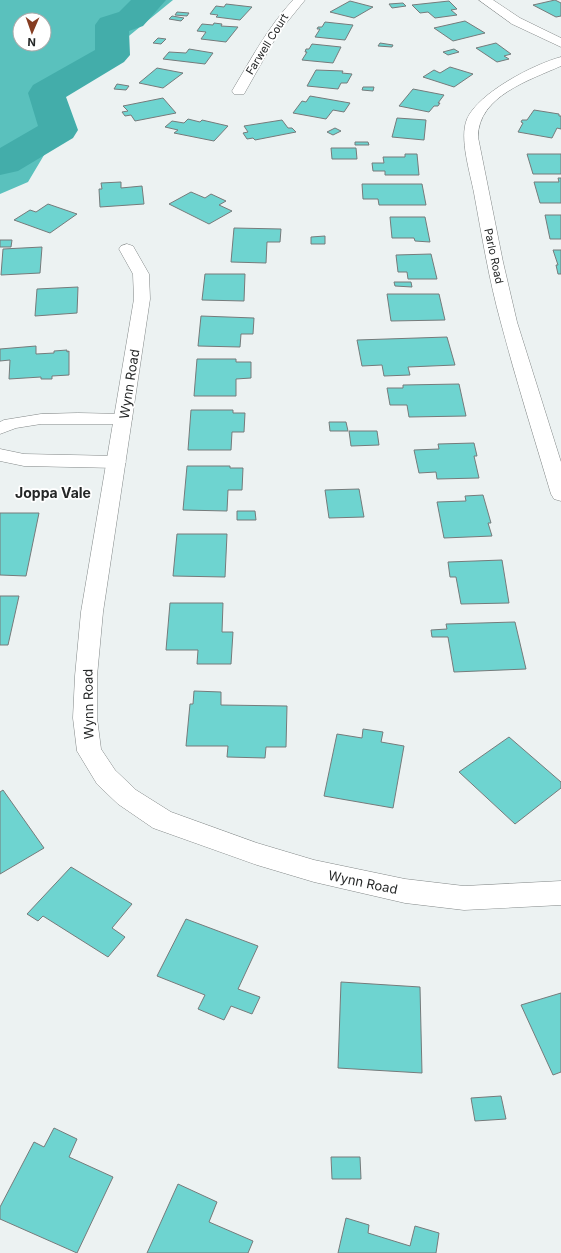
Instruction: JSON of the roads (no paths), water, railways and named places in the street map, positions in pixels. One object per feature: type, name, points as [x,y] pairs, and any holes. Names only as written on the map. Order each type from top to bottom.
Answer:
[{"type":"street","name":"Farwell Court","points":[[239,91],[262,49],[288,12],[299,0]]},
{"type":"street","points":[[485,0],[516,21],[561,43]]},
{"type":"street","name":"Parlo Road","points":[[561,61],[491,97],[474,116],[471,126],[471,140],[495,262],[509,322],[561,494]]},
{"type":"street","name":"Wynn Road","points":[[127,249],[141,274],[142,299],[92,612],[86,676],[85,718],[89,752],[106,777],[127,797],[162,820],[256,854],[314,871],[405,891],[464,898],[561,893]]},
{"type":"lane","points":[[0,429],[7,424],[25,420],[124,419]]},
{"type":"lane","points":[[0,455],[24,460],[117,462]]},
{"type":"waterway","points":[[0,163],[59,130],[46,93],[112,55],[112,25],[131,19],[150,0]]},
{"type":"district","name":"Joppa Vale","points":[[53,493]]}]
